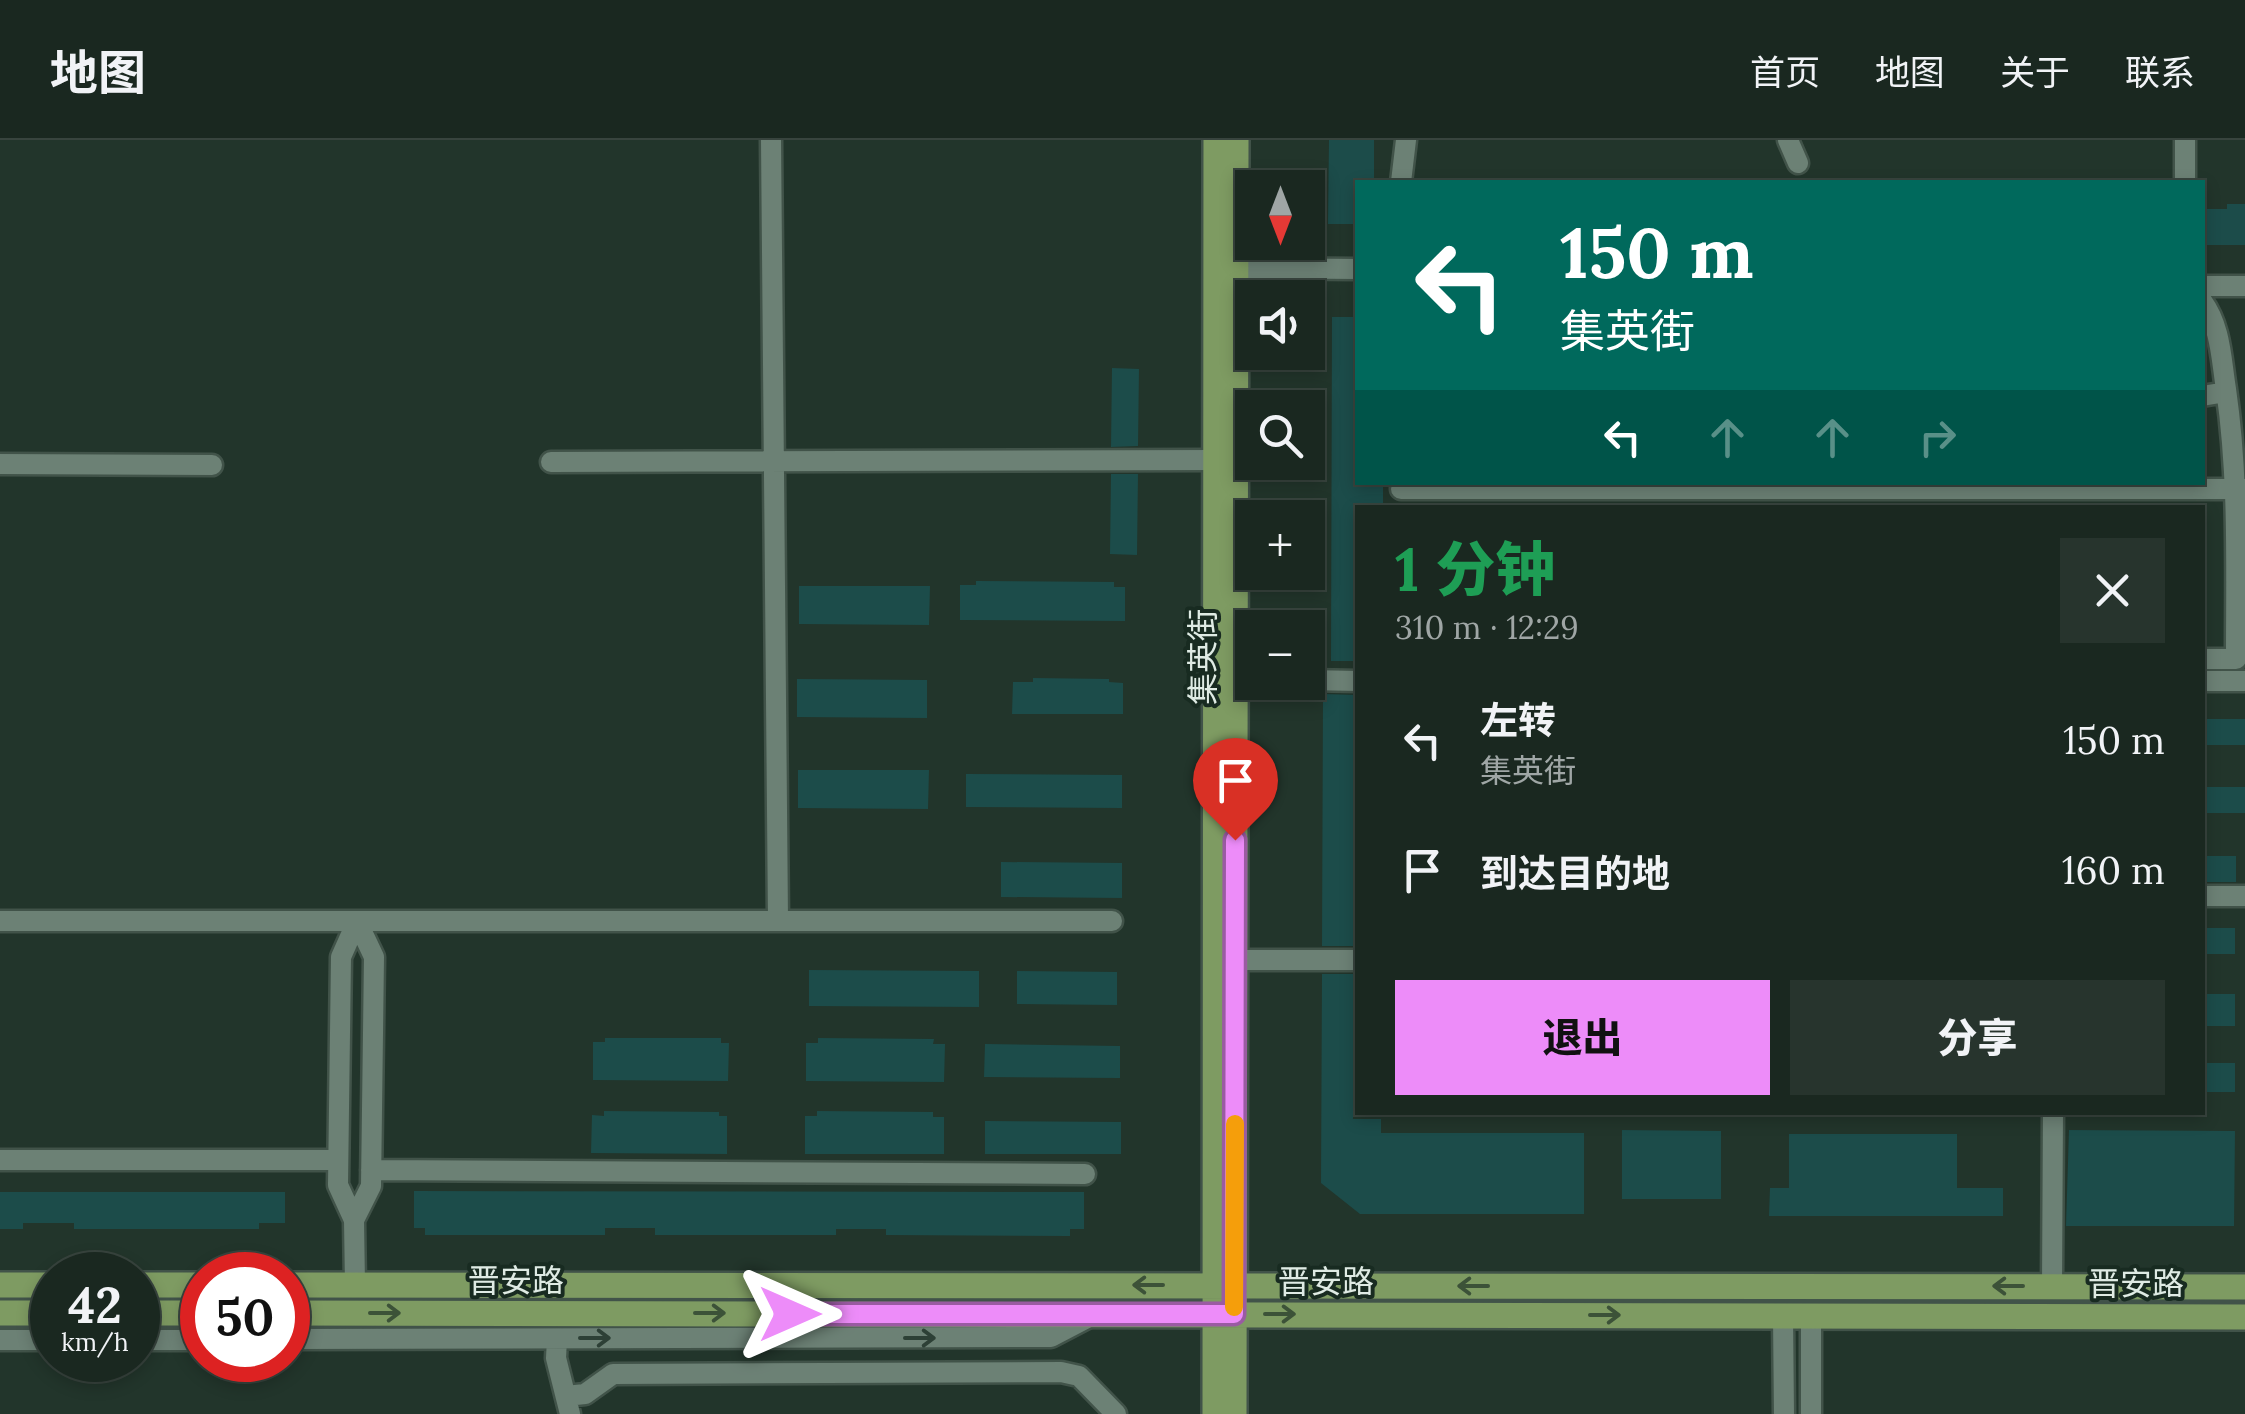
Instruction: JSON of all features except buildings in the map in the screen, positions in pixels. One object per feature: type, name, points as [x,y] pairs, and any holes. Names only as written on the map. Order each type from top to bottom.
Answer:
[{"type":"main road","name":"集英街","points":[[1216,140],[1225,1314],[1234,1414]]},
{"type":"main road","name":"集英街","points":[[1236,140],[1243,610]]},
{"type":"main road","name":"集英街","points":[[1225,1286],[1243,700]]},
{"type":"main road","points":[[0,1285],[30,1285]]},
{"type":"main road","name":"晋安路","points":[[310,1285],[2245,1287]]},
{"type":"main road","points":[[0,1314],[30,1313]]},
{"type":"main road","name":"晋安路","points":[[310,1313],[2245,1317]]},
{"type":"main road","name":"集英街","points":[[1214,1414],[1225,1314]]},
{"type":"street","points":[[771,140],[778,921]]},
{"type":"street","points":[[1401,180],[1406,140]]},
{"type":"street","points":[[1788,140],[1798,163]]},
{"type":"street","points":[[2185,140],[2186,180]]},
{"type":"street","points":[[1236,268],[1355,269]]},
{"type":"street","points":[[2205,286],[2245,286]]},
{"type":"street","points":[[2205,306],[2218,330],[2240,489],[2236,659],[2205,659]]},
{"type":"street","points":[[2205,396],[2226,392]]},
{"type":"street","points":[[550,462],[1216,460]]},
{"type":"street","points":[[0,464],[212,465]]},
{"type":"street","points":[[1400,493],[2240,489]]},
{"type":"street","points":[[1325,680],[1355,680]]},
{"type":"street","points":[[2205,681],[2245,681]]},
{"type":"street","points":[[2205,896],[2245,896]]},
{"type":"street","points":[[0,921],[1112,922]]},
{"type":"street","points":[[355,1285],[354,1220],[338,1186],[338,1160],[341,957],[356,921]]},
{"type":"street","points":[[354,1220],[370,1186],[374,957],[356,921]]},
{"type":"street","points":[[1235,960],[1355,960]]},
{"type":"street","points":[[2052,1115],[2052,1286]]},
{"type":"street","points":[[0,1160],[338,1160]]},
{"type":"street","points":[[371,1170],[1085,1174]]},
{"type":"street","points":[[310,1339],[1050,1337],[1096,1314]]},
{"type":"street","points":[[1783,1316],[1784,1414]]},
{"type":"street","points":[[1810,1316],[1811,1414]]},
{"type":"street","points":[[557,1338],[556,1358],[568,1405],[613,1374],[1060,1372],[1079,1376],[1116,1414]]},
{"type":"street","points":[[0,1340],[30,1340]]},
{"type":"slow traffic","points":[[1234,1307],[1235,1124]]},
{"type":"route","points":[[790,1314],[1234,1314],[1235,840]]}]
